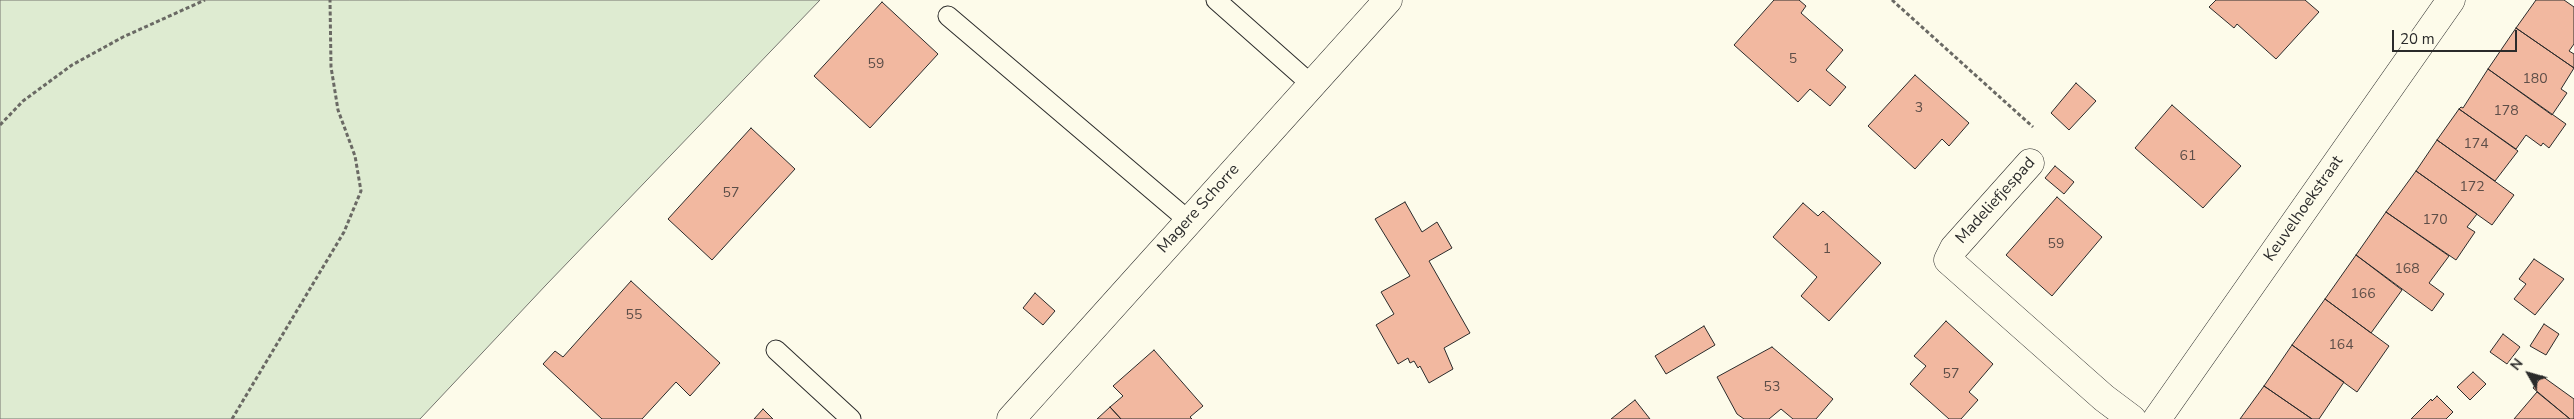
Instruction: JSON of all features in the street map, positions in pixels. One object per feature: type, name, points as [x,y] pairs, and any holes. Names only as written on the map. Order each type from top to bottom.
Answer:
[{"type":"street","name":"Magere Schorre","points":[[1011,419],[1388,0]]},
{"type":"street","name":"Keuvelhoekstraat","points":[[2157,419],[2451,0]]},
{"type":"street","name":"Madeliefjespad","points":[[2030,163],[1954,248],[1948,260],[2104,398],[2132,419]]},
{"type":"lane","points":[[1216,0],[1312,85]]},
{"type":"lane","points":[[948,16],[1189,221]]},
{"type":"lane","points":[[776,350],[852,419]]},
{"type":"path","points":[[0,125],[23,101],[72,64],[123,37],[205,0]]},
{"type":"path","points":[[232,419],[344,232],[361,191],[355,156],[337,101],[331,67],[330,0]]},
{"type":"path","name":"Madeliefjespad","points":[[1892,0],[2049,141],[2030,163]]},
{"type":"green space","points":[[0,0],[820,0],[420,419],[0,419]]},
{"type":"building","points":[[1774,0],[1799,0],[1806,6],[1801,13],[1843,50],[1826,70],[1846,87],[1830,106],[1810,89],[1798,102],[1734,45]]},
{"type":"building","points":[[2216,0],[2305,0],[2319,12],[2276,59],[2237,24],[2234,28],[2209,7]]},
{"type":"building","points":[[2536,0],[2564,0],[2574,7],[2574,44],[2569,51],[2574,54],[2574,68],[2516,28]]},
{"type":"building","points":[[882,2],[938,54],[870,128],[814,76]]},
{"type":"building","points":[[2516,28],[2574,68],[2561,89],[2567,93],[2552,115],[2488,69]]},
{"type":"building","points":[[2488,69],[2566,124],[2549,148],[2543,143],[2541,146],[2526,135],[2516,149],[2459,109],[2463,108]]},
{"type":"building","points":[[1915,75],[1969,123],[1949,146],[1942,139],[1915,169],[1868,126]]},
{"type":"building","points":[[2076,83],[2096,101],[2069,130],[2051,113]]},
{"type":"building","points":[[2172,105],[2241,166],[2203,208],[2135,148]]},
{"type":"building","points":[[2459,109],[2518,151],[2495,181],[2437,140]]},
{"type":"building","points":[[751,128],[795,169],[712,260],[668,219]]},
{"type":"building","points":[[2437,140],[2514,195],[2492,225],[2416,171]]},
{"type":"building","points":[[2055,166],[2074,182],[2064,194],[2045,178]]},
{"type":"building","points":[[2416,171],[2477,214],[2467,227],[2475,232],[2456,260],[2386,212]]},
{"type":"building","points":[[2057,197],[2102,237],[2052,296],[2006,255]]},
{"type":"building","points":[[1405,202],[1422,232],[1437,222],[1452,248],[1429,261],[1470,333],[1444,348],[1453,369],[1429,383],[1420,366],[1418,368],[1414,361],[1410,363],[1408,358],[1398,364],[1376,325],[1394,314],[1381,292],[1410,276],[1375,219]]},
{"type":"building","points":[[1803,203],[1818,216],[1823,211],[1881,263],[1829,321],[1801,296],[1817,277],[1773,237]]},
{"type":"building","points":[[2386,212],[2449,256],[2429,283],[2444,294],[2432,311],[2356,255]]},
{"type":"building","points":[[2356,255],[2402,290],[2371,333],[2325,299]]},
{"type":"building","points":[[2534,259],[2564,279],[2535,315],[2514,299],[2526,284],[2519,279]]},
{"type":"building","points":[[631,281],[720,363],[690,396],[676,382],[642,419],[602,419],[543,364],[555,351],[563,357]]},
{"type":"building","points":[[1035,293],[1055,311],[1043,325],[1023,308]]},
{"type":"building","points":[[2325,299],[2389,346],[2357,392],[2292,345]]},
{"type":"building","points":[[1946,321],[1993,364],[1969,392],[1978,400],[1961,419],[1949,419],[1910,384],[1926,366],[1914,356]]},
{"type":"building","points":[[2544,324],[2559,334],[2546,355],[2530,346]]},
{"type":"building","points":[[1704,326],[1715,345],[1666,374],[1655,356]]},
{"type":"building","points":[[2503,334],[2520,347],[2507,364],[2490,352]]},
{"type":"building","points":[[2292,345],[2344,382],[2319,419],[2312,419],[2264,386]]},
{"type":"building","points":[[1772,347],[1833,399],[1816,419],[1793,419],[1781,409],[1769,419],[1744,419],[1737,414],[1717,377]]},
{"type":"building","points":[[1154,350],[1203,406],[1190,417],[1192,419],[1121,419],[1110,407],[1123,396],[1113,386]]},
{"type":"building","points":[[2473,372],[2486,384],[2470,400],[2457,387]]},
{"type":"building","points":[[2542,376],[2574,399],[2574,419],[2570,419],[2533,388]]},
{"type":"building","points":[[2264,386],[2312,419],[2240,419]]},
{"type":"building","points":[[2537,392],[2570,419],[2514,419]]},
{"type":"building","points":[[2437,396],[2453,412],[2446,419],[2411,419],[2431,399],[2432,401]]},
{"type":"building","points":[[1635,400],[1650,419],[1611,419]]},
{"type":"building","points":[[1110,407],[1121,419],[1097,419]]},
{"type":"building","points":[[763,409],[773,419],[754,419]]}]
